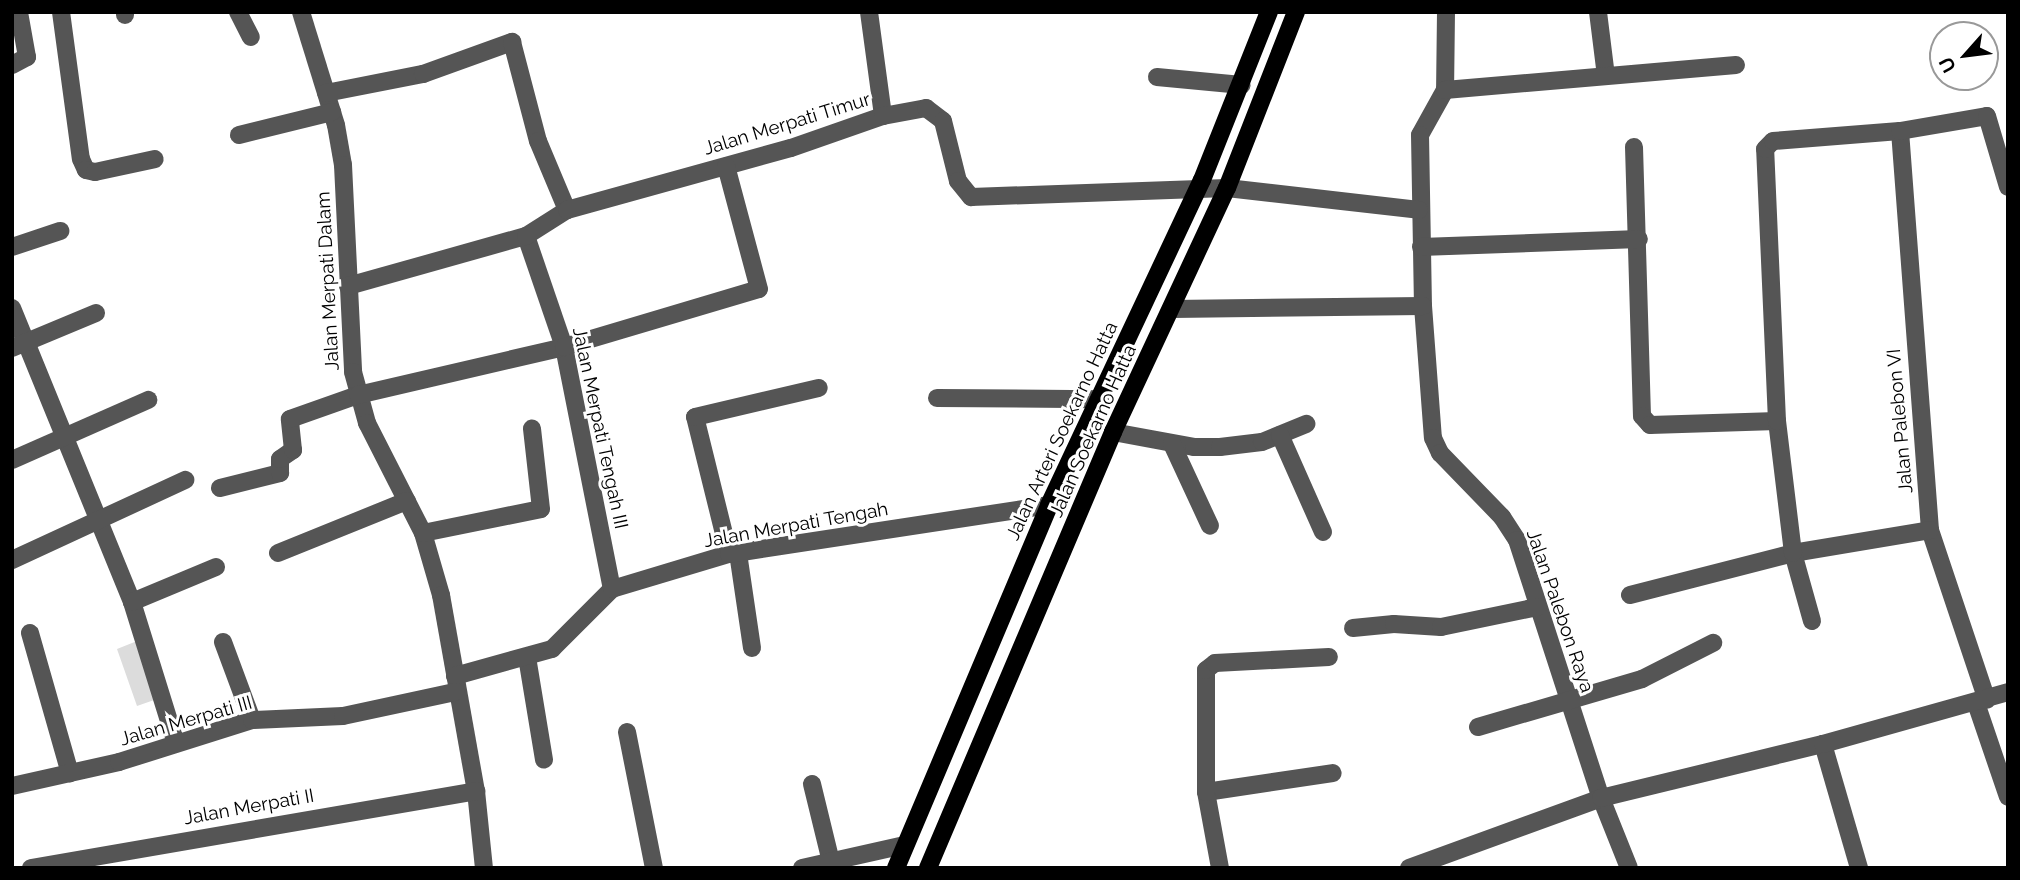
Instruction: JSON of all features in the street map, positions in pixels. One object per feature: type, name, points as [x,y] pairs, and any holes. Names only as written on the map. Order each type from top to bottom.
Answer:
[{"type":"main road","name":"Jalan Arteri Soekarno Hatta","points":[[895,868],[1049,505],[1242,85],[1269,12]]},
{"type":"main road","name":"Jalan Soekarno Hatta","points":[[928,868],[1113,432],[1227,188],[1296,12]]},
{"type":"main road","points":[[972,684],[1001,694]]},
{"type":"street","points":[[12,65],[27,57],[19,12]]},
{"type":"street","points":[[61,12],[81,159],[86,170],[95,172],[155,159]]},
{"type":"street","points":[[238,12],[251,37]]},
{"type":"street","name":"Jalan Merpati Dalam","points":[[301,12],[332,112],[343,165],[348,286],[358,395],[366,423],[423,533],[441,595],[475,791],[484,868]]},
{"type":"street","points":[[869,12],[883,116]]},
{"type":"street","points":[[1446,12],[1445,90],[1736,65]]},
{"type":"street","points":[[1598,12],[1606,76]]},
{"type":"street","points":[[326,93],[423,74],[512,42],[538,141],[567,210]]},
{"type":"street","points":[[1157,76],[1242,85]]},
{"type":"street","name":"Jalan Palebon Raya","points":[[1445,90],[1420,135],[1419,210],[1423,306],[1435,442],[1509,525],[1601,798],[1629,868]]},
{"type":"street","name":"Jalan Merpati Timur","points":[[348,286],[526,236],[567,210],[726,166],[883,116],[926,108],[936,112],[943,121],[958,181],[971,197],[1196,190]]},
{"type":"street","points":[[239,135],[332,112]]},
{"type":"street","points":[[1812,621],[1793,553],[1777,421],[1765,149],[1773,141],[1900,131],[1983,116],[1992,122],[2008,187]]},
{"type":"street","name":"Jalan Palebon VI","points":[[1900,131],[1930,530],[2008,797]]},
{"type":"street","points":[[1634,147],[1643,419],[1650,425],[1777,421]]},
{"type":"street","points":[[220,488],[279,474],[280,459],[293,450],[289,420],[358,395],[564,346],[760,288],[726,166]]},
{"type":"street","points":[[1196,190],[1227,188],[1419,210]]},
{"type":"street","points":[[12,247],[60,231]]},
{"type":"street","name":"Jalan Merpati Tengah III","points":[[526,236],[564,346],[612,589]]},
{"type":"street","points":[[1421,247],[1639,239]]},
{"type":"street","points":[[1172,309],[1423,306]]},
{"type":"street","points":[[12,308],[20,344],[63,436],[132,602],[176,743]]},
{"type":"street","points":[[20,344],[96,313]]},
{"type":"street","points":[[752,649],[734,553],[695,417],[698,414],[819,388]]},
{"type":"street","points":[[937,398],[1100,399]]},
{"type":"street","points":[[12,460],[148,400]]},
{"type":"street","points":[[1113,432],[1172,444],[1243,446],[1307,424]]},
{"type":"street","points":[[423,533],[541,509],[531,429]]},
{"type":"street","points":[[1280,435],[1324,532]]},
{"type":"street","points":[[1172,444],[1210,526]]},
{"type":"street","points":[[12,560],[185,480]]},
{"type":"street","points":[[278,553],[407,501]]},
{"type":"street","name":"Jalan Merpati Tengah","points":[[612,589],[734,553],[1049,505]]},
{"type":"street","points":[[1630,595],[1793,553],[1930,530]]},
{"type":"street","points":[[132,602],[216,567]]},
{"type":"street","points":[[455,684],[552,649],[568,637],[612,589]]},
{"type":"street","points":[[1353,628],[1394,624],[1441,627],[1538,607]]},
{"type":"street","points":[[30,633],[70,773]]},
{"type":"street","points":[[223,642],[252,720]]},
{"type":"street","points":[[1478,727],[1642,679],[1713,643]]},
{"type":"street","points":[[527,657],[544,760]]},
{"type":"street","points":[[1220,868],[1206,792],[1206,670],[1215,663],[1329,657]]},
{"type":"street","name":"Jalan Merpati III","points":[[12,786],[70,773],[252,720],[343,716],[455,684]]},
{"type":"street","points":[[1409,868],[1601,798],[1824,744],[1982,702],[2008,692]]},
{"type":"street","points":[[627,732],[654,868]]},
{"type":"street","points":[[1824,744],[1859,868]]},
{"type":"street","points":[[1206,792],[1332,773]]},
{"type":"street","points":[[812,784],[831,862]]},
{"type":"street","name":"Jalan Merpati II","points":[[31,868],[475,791]]},
{"type":"street","points":[[802,868],[904,845]]},
{"type":"shaded area","points":[[137,641],[157,699],[137,706],[117,649]]}]
